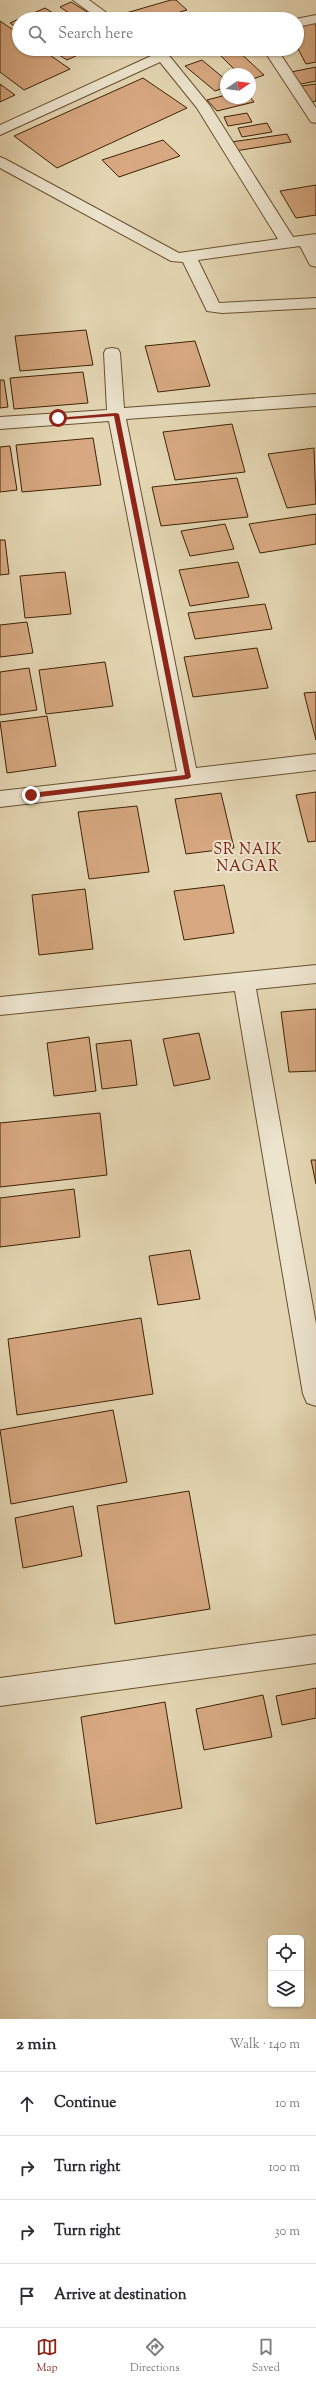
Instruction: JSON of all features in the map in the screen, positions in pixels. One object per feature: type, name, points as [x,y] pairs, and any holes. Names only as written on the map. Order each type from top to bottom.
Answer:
[{"type":"street","points":[[80,0],[98,12]]},
{"type":"street","points":[[304,22],[316,19]]},
{"type":"street","points":[[0,131],[151,56]]},
{"type":"street","points":[[160,56],[203,106],[289,244]]},
{"type":"street","points":[[275,56],[316,119]]},
{"type":"street","points":[[0,162],[176,258],[189,258],[310,240],[316,262]]},
{"type":"street","points":[[189,258],[213,306],[222,308],[316,303]]},
{"type":"street","points":[[112,353],[116,414],[188,777]]},
{"type":"street","points":[[0,422],[316,400]]},
{"type":"street","points":[[0,799],[316,762]]},
{"type":"street","points":[[0,1006],[316,974]]},
{"type":"street","points":[[244,982],[316,1394]]},
{"type":"street","points":[[0,1692],[316,1649]]},
{"type":"building","points":[[171,0],[176,0],[187,10],[180,12],[129,12]]},
{"type":"building","points":[[71,2],[87,12],[68,12],[60,7]]},
{"type":"building","points":[[45,8],[52,12],[36,12]]},
{"type":"building","points":[[0,21],[12,29],[12,56],[51,56],[70,69],[24,90],[0,72]]},
{"type":"building","points":[[313,22],[316,26],[316,62],[306,64],[302,56],[304,56],[304,23]]},
{"type":"building","points":[[61,56],[76,56],[67,60]]},
{"type":"building","points":[[221,56],[244,56],[264,75],[256,78],[256,68],[233,68]]},
{"type":"building","points":[[202,60],[220,75],[220,89],[215,91],[185,66]]},
{"type":"building","points":[[316,67],[316,81],[301,84],[291,72]]},
{"type":"building","points":[[143,78],[187,108],[57,168],[14,136]]},
{"type":"building","points":[[0,84],[15,95],[0,102]]},
{"type":"building","points":[[316,84],[316,101],[310,102],[301,86]]},
{"type":"building","points":[[220,97],[220,104],[246,104],[217,111],[207,100]]},
{"type":"building","points":[[247,113],[252,122],[228,126],[224,117]]},
{"type":"building","points":[[267,123],[272,132],[242,137],[238,128]]},
{"type":"building","points":[[287,134],[291,142],[235,151],[231,142]]},
{"type":"building","points":[[163,140],[180,156],[119,177],[102,160]]},
{"type":"building","points":[[316,185],[316,215],[296,218],[280,191]]},
{"type":"building","points":[[86,330],[93,365],[20,371],[15,336]]},
{"type":"building","points":[[195,341],[210,386],[158,392],[145,346]]},
{"type":"building","points":[[83,372],[88,403],[14,409],[10,378]]},
{"type":"building","points":[[0,380],[4,380],[8,407],[0,408]]},
{"type":"building","points":[[232,424],[245,472],[175,480],[163,432]]},
{"type":"building","points":[[93,438],[101,485],[22,492],[16,445]]},
{"type":"building","points":[[10,446],[17,490],[0,492],[0,447]]},
{"type":"building","points":[[314,448],[316,504],[287,508],[268,454]]},
{"type":"building","points":[[237,478],[248,517],[161,526],[152,487]]},
{"type":"building","points":[[316,514],[316,544],[260,553],[249,524]]},
{"type":"building","points":[[225,524],[234,549],[190,556],[181,531]]},
{"type":"building","points":[[0,540],[5,540],[9,574],[0,575]]},
{"type":"building","points":[[238,562],[249,597],[190,606],[179,570]]},
{"type":"building","points":[[65,572],[71,614],[25,618],[20,576]]},
{"type":"building","points":[[265,604],[272,629],[195,639],[188,613]]},
{"type":"building","points":[[27,622],[33,653],[0,657],[0,625]]},
{"type":"building","points":[[257,648],[268,688],[193,697],[184,657]]},
{"type":"building","points":[[105,662],[113,706],[46,714],[39,670]]},
{"type":"building","points":[[29,668],[37,710],[0,715],[0,672]]},
{"type":"building","points":[[316,692],[316,740],[304,693]]},
{"type":"building","points":[[47,716],[56,766],[7,773],[0,722]]},
{"type":"building","points":[[316,792],[316,841],[308,842],[296,795]]},
{"type":"building","points":[[221,793],[234,848],[186,854],[175,799]]},
{"type":"building","points":[[137,806],[149,872],[89,879],[78,812]]},
{"type":"building","points":[[224,885],[234,933],[184,940],[174,891]]},
{"type":"building","points":[[85,889],[93,949],[39,955],[32,895]]},
{"type":"building","points":[[316,1009],[316,1071],[289,1072],[281,1012]]},
{"type":"building","points":[[199,1033],[210,1079],[174,1086],[163,1039]]},
{"type":"building","points":[[89,1037],[96,1091],[54,1096],[47,1043]]},
{"type":"building","points":[[131,1040],[137,1085],[102,1089],[96,1044]]},
{"type":"building","points":[[100,1113],[107,1175],[0,1187],[0,1123]]},
{"type":"building","points":[[311,1160],[316,1160],[316,1184]]},
{"type":"building","points":[[74,1189],[80,1237],[0,1247],[0,1198]]},
{"type":"building","points":[[190,1250],[200,1299],[158,1305],[149,1256]]},
{"type":"building","points":[[141,1318],[153,1394],[17,1415],[8,1339]]},
{"type":"building","points":[[113,1410],[127,1482],[11,1504],[0,1430]]},
{"type":"building","points":[[189,1491],[210,1609],[115,1624],[97,1506]]},
{"type":"building","points":[[73,1506],[82,1556],[23,1568],[15,1518]]},
{"type":"building","points":[[316,1688],[316,1718],[282,1725],[276,1696]]},
{"type":"building","points":[[263,1695],[272,1737],[204,1750],[196,1709]]},
{"type":"building","points":[[165,1702],[182,1808],[96,1824],[81,1717]]},
{"type":"district","name":"SR NAIK NAGAR","points":[[248,858]]},
{"type":"route","points":[[31,795],[188,777],[116,414],[58,418]]}]
